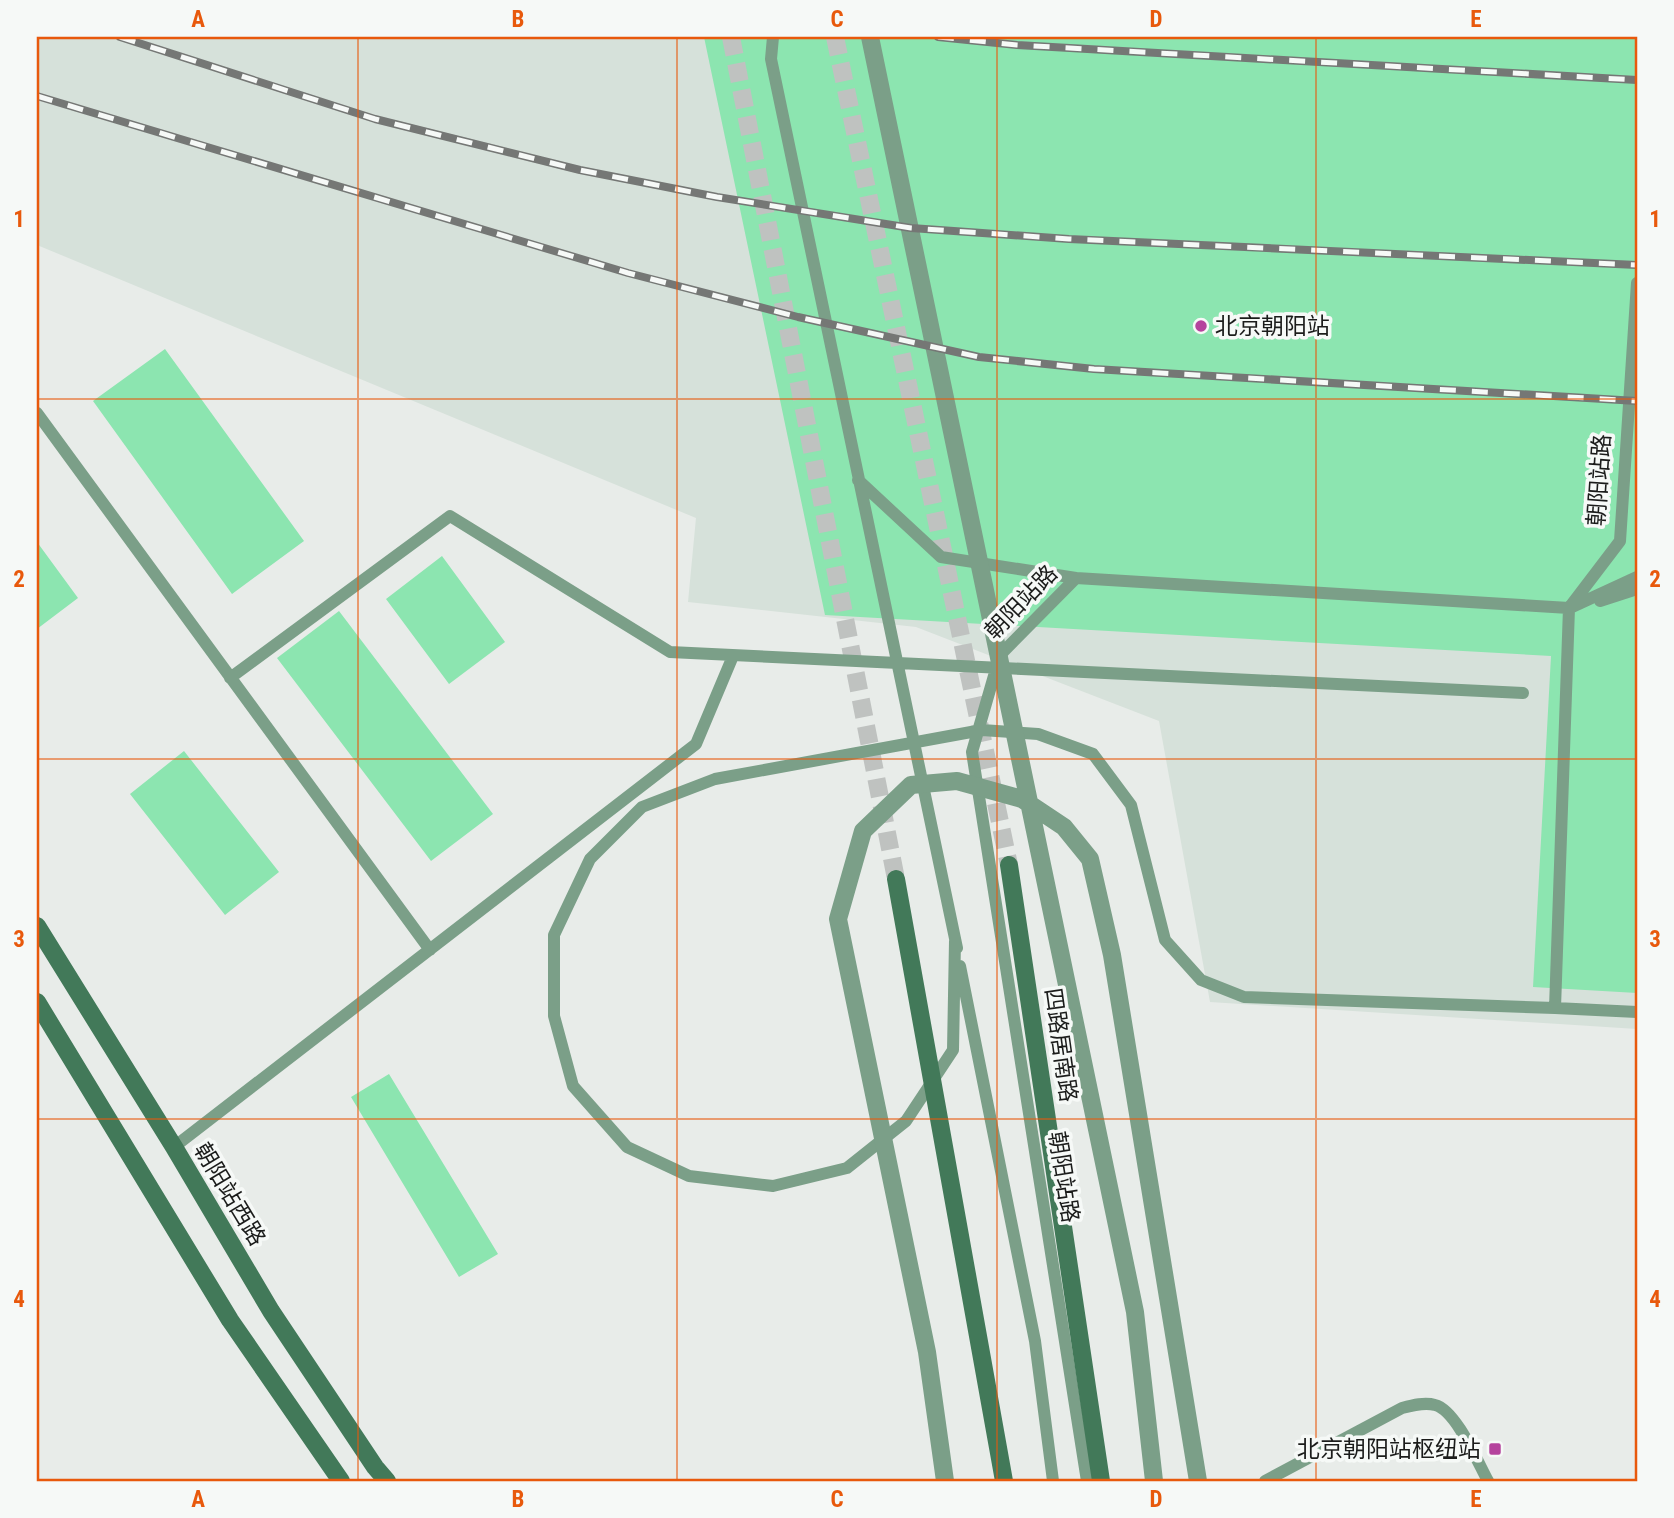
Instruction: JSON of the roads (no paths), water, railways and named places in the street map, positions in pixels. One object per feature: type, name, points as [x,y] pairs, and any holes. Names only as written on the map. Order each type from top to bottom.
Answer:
[{"type":"main road","name":"四路居南路","points":[[1009,865],[1101,1481]]},
{"type":"main road","points":[[896,879],[1004,1481]]},
{"type":"main road","name":"朝阳站西路","points":[[37,926],[174,1147],[271,1311],[387,1481]]},
{"type":"main road","points":[[37,1002],[230,1320],[341,1481]]},
{"type":"street","points":[[870,37],[1135,1312],[1154,1481]]},
{"type":"street","points":[[945,1481],[927,1352],[838,919],[863,831],[911,785],[957,781],[1022,799],[1064,827],[1090,859],[1112,955],[1198,1481]]},
{"type":"lane","points":[[773,37],[771,59],[955,941],[1035,1341],[1053,1481]]},
{"type":"lane","name":"朝阳站路","points":[[1087,1481],[972,752],[1000,655],[1076,578],[1569,608],[1620,541],[1637,283]]},
{"type":"lane","points":[[37,413],[430,950]]},
{"type":"lane","points":[[858,480],[941,557],[1076,578]]},
{"type":"lane","points":[[230,678],[450,516],[670,652],[1523,693]]},
{"type":"lane","points":[[1569,608],[1637,577]]},
{"type":"lane","points":[[1569,608],[1637,589]]},
{"type":"lane","points":[[1555,1008],[1569,608]]},
{"type":"lane","points":[[174,1147],[696,744],[733,656]]},
{"type":"lane","points":[[955,941],[953,1051],[906,1121],[847,1168],[773,1186],[689,1176],[627,1147],[573,1086],[554,1016],[554,934],[590,859],[642,807],[715,779],[982,730],[1038,734],[1093,754],[1131,805],[1165,940],[1200,980],[1244,997],[1637,1012]]},
{"type":"lane","points":[[1265,1481],[1402,1408],[1418,1404],[1437,1405],[1451,1416],[1488,1481]]},
{"type":"tunnel","points":[[731,37],[896,879]]},
{"type":"tunnel","points":[[835,37],[1009,865]]},
{"type":"railway","points":[[120,37],[375,119],[580,170],[717,197],[911,228],[1069,239],[1637,265]]},
{"type":"railway","points":[[938,37],[1017,45],[1637,80]]},
{"type":"railway","points":[[37,96],[628,273],[798,317],[979,357],[1094,369],[1637,401]]},
{"type":"place","name":"北京朝阳站","points":[[1201,326]]},
{"type":"place","name":"北京朝阳站枢纽站","points":[[1495,1449]]}]
